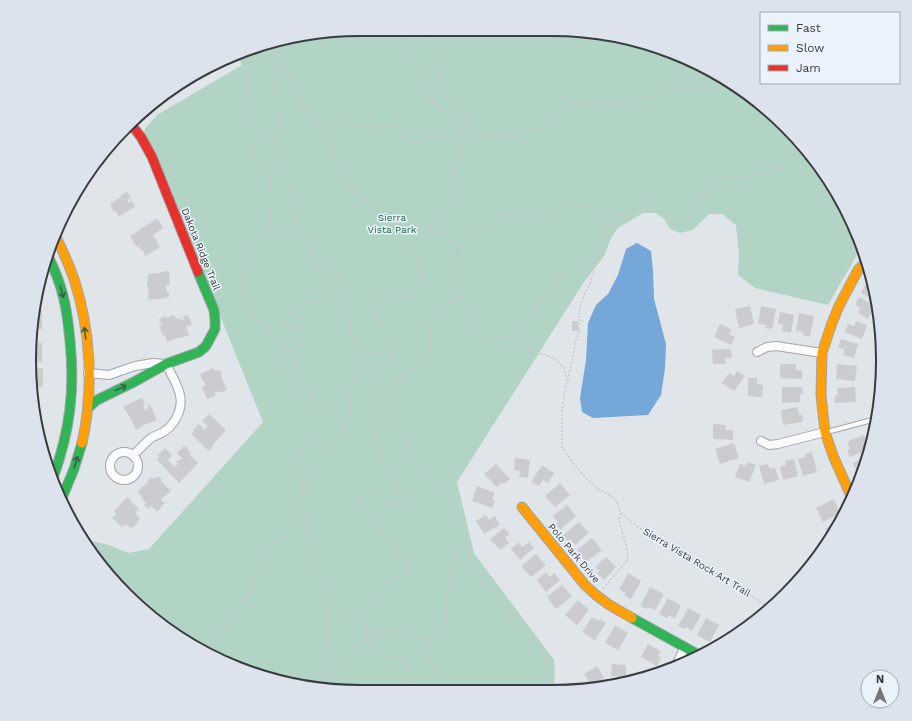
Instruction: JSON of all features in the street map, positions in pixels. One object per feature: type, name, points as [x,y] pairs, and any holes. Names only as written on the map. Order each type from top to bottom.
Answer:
[{"type":"street","name":"Dakota Ridge Trail","points":[[88,408],[96,400],[146,376],[166,364],[199,352],[206,346],[215,329],[214,310],[152,157],[141,137],[134,128]]},
{"type":"street","points":[[59,242],[71,268],[81,305],[88,352],[88,408],[84,438],[74,470],[64,493]]},
{"type":"street","points":[[51,262],[63,293],[68,318],[72,348],[73,381],[71,414],[66,441],[56,472]]},
{"type":"street","points":[[849,491],[834,458],[825,432],[821,395],[822,353],[832,323],[858,270],[862,266]]},
{"type":"street","points":[[757,352],[767,347],[776,346],[822,353]]},
{"type":"street","name":"Dakota Ridge Trail","points":[[88,372],[109,375],[135,366],[153,363],[166,364]]},
{"type":"street","points":[[134,456],[151,438],[166,430],[176,419],[180,407],[180,395],[166,364]]},
{"type":"street","points":[[761,441],[769,445],[778,444],[825,432]]},
{"type":"street","name":"Polo Park Drive","points":[[522,507],[585,585],[596,595],[608,604],[694,652]]},
{"type":"street","points":[[679,659],[685,647]]},
{"type":"lane","points":[[825,432],[871,420]]},
{"type":"path","points":[[402,36],[424,90],[433,103],[454,121],[466,135]]},
{"type":"path","points":[[270,49],[275,69],[271,91],[276,104],[280,108],[283,119],[275,138],[275,155],[279,170],[288,182],[298,225],[310,241],[315,265],[325,278],[328,287],[320,300],[305,302],[294,306],[286,312],[284,316],[285,321],[304,331],[306,336],[305,342],[299,348],[289,350],[281,354],[277,362],[278,368],[289,377],[291,387],[309,405],[313,416],[314,428],[311,438],[301,450],[298,458],[298,470],[308,510],[304,522],[309,538],[308,554],[311,569],[328,582],[335,602],[343,610],[360,613],[371,609],[376,603],[383,586],[390,580],[405,577],[411,570],[406,557],[393,548],[379,524],[371,519],[365,512],[362,507],[360,497],[362,494],[373,491],[382,499],[398,503],[400,507],[410,506],[412,501],[410,497],[394,482],[380,460],[379,449],[375,440],[377,430],[381,422],[372,409],[371,402],[372,397],[377,391],[381,382],[366,359],[369,352],[374,352],[387,362],[391,362],[393,359],[386,328],[378,319],[376,301],[383,292],[389,289],[393,289],[410,297],[418,294],[424,289],[425,284],[417,271],[418,260],[412,252],[412,245],[425,236],[437,215],[448,214],[452,210],[453,205],[450,179],[457,163],[458,152],[468,129],[468,121],[443,84],[436,67],[436,49],[431,36]]},
{"type":"path","points":[[275,48],[286,71],[298,90],[310,119],[323,128],[330,136],[335,154],[347,172],[352,187],[363,198],[377,208],[409,223],[429,231],[437,232],[443,235],[453,245],[458,254],[460,296],[468,315],[484,337],[489,340],[502,339],[516,333],[533,316],[541,302],[554,288],[562,274],[571,268],[588,264],[595,258]]},
{"type":"path","points":[[250,56],[247,97],[241,110],[246,122],[263,130],[267,134],[268,139],[255,152],[255,158],[268,176],[271,184],[272,207],[270,222],[244,262],[242,268],[241,290],[249,311],[268,327],[289,350],[302,378],[318,400],[325,407],[334,412],[341,420],[344,431]]},
{"type":"path","points":[[313,122],[327,122],[369,128],[384,126],[394,127],[400,130],[411,141],[416,143],[422,142],[432,132],[455,139],[466,135],[513,133],[527,128],[539,128],[565,109],[575,104],[588,103],[606,107],[613,105],[624,98],[634,100],[641,99],[694,86],[707,87],[715,92],[722,85]]},
{"type":"path","points":[[458,254],[469,239],[498,216],[506,214],[524,221],[534,220],[547,217],[565,206],[578,205],[613,215],[624,214],[649,203],[663,211],[665,216],[672,224],[681,226],[684,225],[697,209],[707,190],[717,181],[724,178],[769,172],[785,166],[791,159],[796,148]]},
{"type":"path","name":"Sierra Vista Rock Art Trail","points":[[624,214],[614,220],[602,234],[595,258],[594,271],[582,300],[578,316],[580,319],[579,332],[576,340],[562,409],[562,446],[574,464],[588,480],[616,500],[621,513],[651,537],[678,550],[700,566],[730,581],[765,604]]},
{"type":"path","points":[[219,653],[214,646],[213,640],[227,625],[231,612],[251,589],[259,576],[266,553],[272,545],[287,533],[294,522],[299,513],[299,499],[301,493],[307,487],[311,465],[315,459],[344,431],[348,424],[354,371],[353,346],[337,277],[326,258],[303,241],[285,235],[277,228],[271,218]]},
{"type":"path","points":[[460,296],[438,312],[432,324],[430,335],[430,354],[426,362],[403,375],[393,386],[388,398],[387,408],[391,415],[400,424],[408,447],[443,493],[461,525],[469,568],[491,588],[509,612],[534,640],[543,654],[547,662],[545,685]]},
{"type":"path","points":[[507,337],[528,346],[535,353],[546,355],[556,360],[564,368],[567,381]]},
{"type":"path","points":[[596,595],[627,560],[628,553],[619,519],[621,513]]},
{"type":"path","points":[[440,685],[437,672],[427,654],[427,648],[444,628],[446,621],[449,566],[464,546]]},
{"type":"path","points":[[322,682],[324,664],[329,654],[326,641],[326,632],[333,597]]},
{"type":"path","points":[[360,613],[371,646],[375,652],[380,655],[395,655],[403,659],[408,665],[408,679],[412,685]]},
{"type":"path","points":[[341,682],[350,654],[366,638],[376,633],[386,630],[402,633],[431,642]]},
{"type":"path","points":[[303,680],[309,675],[316,673],[330,673],[336,676],[341,682]]},
{"type":"green space","name":"Sierra Vista Park","points":[[360,36],[552,36],[594,39],[635,47],[656,53],[695,69],[714,79],[749,103],[781,131],[809,163],[833,198],[843,217],[858,253],[828,305],[755,288],[738,275],[739,255],[736,225],[722,214],[709,214],[693,230],[680,233],[670,229],[664,219],[656,213],[643,213],[618,228],[611,238],[604,256],[584,282],[457,482],[474,553],[554,660],[554,685],[339,684],[297,679],[256,668],[217,652],[198,642],[163,618],[131,590],[103,558],[91,541],[109,545],[128,553],[149,549],[263,422],[144,130],[157,115],[242,65],[239,60],[256,53],[297,42]]},
{"type":"water","points":[[637,243],[651,251],[654,299],[666,344],[665,368],[661,395],[648,415],[593,418],[582,412],[580,398],[586,360],[588,323],[596,305],[608,294],[618,275],[626,249]]},
{"type":"building","points":[[127,191],[131,198],[127,200],[129,203],[132,201],[135,207],[119,216],[116,211],[114,212],[110,204]]},
{"type":"building","points":[[157,219],[163,228],[153,235],[160,247],[146,256],[139,247],[140,245],[137,247],[130,236]]},
{"type":"building","points":[[169,271],[170,285],[166,285],[167,292],[169,292],[169,297],[148,300],[148,274]]},
{"type":"building","points":[[865,285],[867,286],[870,297],[861,293]]},
{"type":"building","points":[[859,297],[871,304],[872,311],[868,319],[858,313],[860,308],[855,305]]},
{"type":"building","points":[[750,306],[754,324],[739,328],[735,309]]},
{"type":"building","points":[[761,306],[776,309],[772,329],[765,328],[766,325],[758,324]]},
{"type":"building","points":[[40,310],[42,310],[42,329],[38,329]]},
{"type":"building","points":[[780,312],[794,315],[791,333],[782,331],[783,325],[778,324]]},
{"type":"building","points":[[799,313],[814,316],[810,337],[803,335],[803,332],[796,331]]},
{"type":"building","points":[[174,315],[176,319],[181,318],[182,321],[184,320],[183,316],[189,316],[192,325],[186,327],[189,335],[167,342],[165,335],[163,336],[159,326],[162,325],[159,319]]},
{"type":"building","points":[[572,321],[578,321],[578,331],[572,331]]},
{"type":"building","points":[[856,321],[867,325],[862,339],[845,332],[848,324],[854,326]]},
{"type":"building","points":[[720,324],[731,329],[729,334],[735,337],[731,345],[714,337]]},
{"type":"building","points":[[841,339],[858,344],[854,358],[843,355],[844,349],[838,348]]},
{"type":"building","points":[[37,341],[37,343],[42,343],[42,362],[36,362]]},
{"type":"building","points":[[731,349],[732,358],[725,358],[726,364],[713,364],[712,350]]},
{"type":"building","points":[[796,364],[796,370],[802,370],[802,379],[780,378],[780,365]]},
{"type":"building","points":[[837,364],[857,366],[855,381],[836,379]]},
{"type":"building","points":[[43,368],[43,387],[38,387],[38,389],[37,382],[36,369]]},
{"type":"building","points":[[214,368],[215,371],[220,370],[227,390],[220,393],[219,391],[214,393],[216,395],[207,399],[202,387],[206,385],[200,374]]},
{"type":"building","points":[[737,371],[745,376],[734,391],[722,383],[729,373],[734,376]]},
{"type":"building","points":[[748,378],[757,378],[757,386],[758,384],[763,385],[762,397],[748,396]]},
{"type":"building","points":[[782,387],[802,387],[803,394],[800,394],[800,402],[782,403]]},
{"type":"building","points":[[855,387],[856,402],[835,403],[835,395],[838,395],[837,388]]},
{"type":"building","points":[[142,398],[145,404],[143,405],[145,410],[149,408],[147,405],[149,404],[157,420],[136,430],[123,407]]},
{"type":"building","points":[[798,407],[799,415],[802,415],[803,422],[783,425],[781,410]]},
{"type":"building","points":[[209,414],[226,430],[209,451],[191,434],[199,424],[205,430],[208,426],[202,421]]},
{"type":"building","points":[[713,424],[726,425],[726,430],[733,430],[733,440],[713,439]]},
{"type":"building","points":[[864,435],[866,440],[863,452],[850,457],[847,450],[850,449],[847,442]]},
{"type":"building","points":[[734,443],[739,458],[720,464],[715,449]]},
{"type":"building","points":[[184,446],[191,452],[189,454],[198,463],[179,483],[157,460],[159,457],[158,455],[165,448],[172,455],[168,460],[174,467],[178,464],[176,463],[180,459],[183,459],[177,453]]},
{"type":"building","points":[[812,452],[817,472],[803,476],[798,459],[805,457],[805,454]]},
{"type":"building","points":[[515,458],[530,460],[528,478],[519,477],[520,471],[514,470]]},
{"type":"building","points":[[794,459],[798,476],[783,480],[780,466],[786,465],[785,461]]},
{"type":"building","points":[[861,459],[857,471],[853,463]]},
{"type":"building","points":[[747,462],[756,465],[749,482],[735,477],[740,464],[746,466]]},
{"type":"building","points":[[496,464],[510,479],[504,484],[502,482],[497,487],[484,474]]},
{"type":"building","points":[[768,464],[770,469],[775,468],[779,480],[764,484],[759,466]]},
{"type":"building","points":[[542,465],[554,473],[548,483],[543,480],[539,486],[531,482]]},
{"type":"building","points":[[158,476],[171,491],[161,499],[165,503],[157,512],[151,506],[148,509],[144,505],[146,503],[138,492],[148,483],[147,481],[150,478],[157,478]]},
{"type":"building","points":[[560,483],[570,495],[555,507],[545,496]]},
{"type":"building","points":[[477,486],[495,493],[492,500],[495,501],[492,508],[472,501]]},
{"type":"building","points":[[127,497],[139,509],[135,513],[140,518],[133,528],[130,528],[126,524],[122,527],[112,518],[116,514],[114,511]]},
{"type":"building","points":[[834,499],[839,511],[838,514],[823,522],[816,508]]},
{"type":"building","points":[[567,505],[576,516],[560,530],[556,524],[558,522],[553,516]]},
{"type":"building","points":[[486,515],[489,520],[495,516],[500,525],[484,534],[476,521]]},
{"type":"building","points":[[579,522],[589,533],[575,545],[570,539],[568,541],[563,535]]},
{"type":"building","points":[[832,524],[827,532],[825,529]]},
{"type":"building","points":[[504,528],[510,534],[505,538],[509,543],[500,550],[490,539]]},
{"type":"building","points":[[592,538],[602,550],[586,562],[577,550]]},
{"type":"building","points":[[519,542],[522,547],[529,542],[534,548],[520,560],[511,549]]},
{"type":"building","points":[[536,554],[546,565],[531,577],[521,566]]},
{"type":"building","points":[[606,557],[616,567],[604,580],[597,573],[600,571],[595,567]]},
{"type":"building","points":[[546,572],[550,577],[554,573],[560,580],[546,592],[537,580]]},
{"type":"building","points":[[628,573],[641,581],[631,599],[625,596],[626,593],[619,590]]},
{"type":"building","points":[[562,585],[572,596],[556,609],[547,597]]},
{"type":"building","points":[[650,587],[664,594],[655,610],[649,607],[647,609],[640,606]]},
{"type":"building","points":[[668,598],[681,606],[675,618],[669,615],[667,618],[659,614]]},
{"type":"building","points":[[578,600],[589,610],[577,625],[565,615]]},
{"type":"building","points":[[688,608],[701,615],[692,631],[686,627],[684,629],[678,626]]},
{"type":"building","points":[[592,617],[599,621],[600,619],[606,623],[595,640],[582,632]]},
{"type":"building","points":[[706,618],[719,625],[710,642],[697,635]]},
{"type":"building","points":[[615,625],[628,633],[618,650],[605,643]]},
{"type":"building","points":[[648,644],[661,651],[658,656],[661,658],[657,666],[641,657]]},
{"type":"building","points":[[612,664],[626,665],[626,676],[617,679],[617,676],[611,676]]},
{"type":"building","points":[[597,666],[604,678],[599,681],[589,682],[584,674]]},
{"type":"traffic: fast","points":[[51,263],[61,287],[66,308],[72,376],[70,410],[64,444],[55,471]]},
{"type":"traffic: fast","points":[[88,408],[97,400],[166,364],[199,352],[206,346],[215,329],[215,319],[214,310],[198,272]]},
{"type":"traffic: fast","points":[[64,493],[74,469],[82,443]]},
{"type":"traffic: fast","points":[[632,618],[694,652]]},
{"type":"traffic: slow","points":[[58,242],[74,279],[80,299],[87,340],[89,382],[86,423],[82,443]]},
{"type":"traffic: slow","points":[[849,491],[834,458],[825,432],[821,395],[822,353],[839,306],[858,270],[862,266]]},
{"type":"traffic: slow","points":[[522,507],[585,585],[608,604],[632,618]]},
{"type":"traffic: jam","points":[[134,128],[141,137],[152,157],[198,272]]}]
